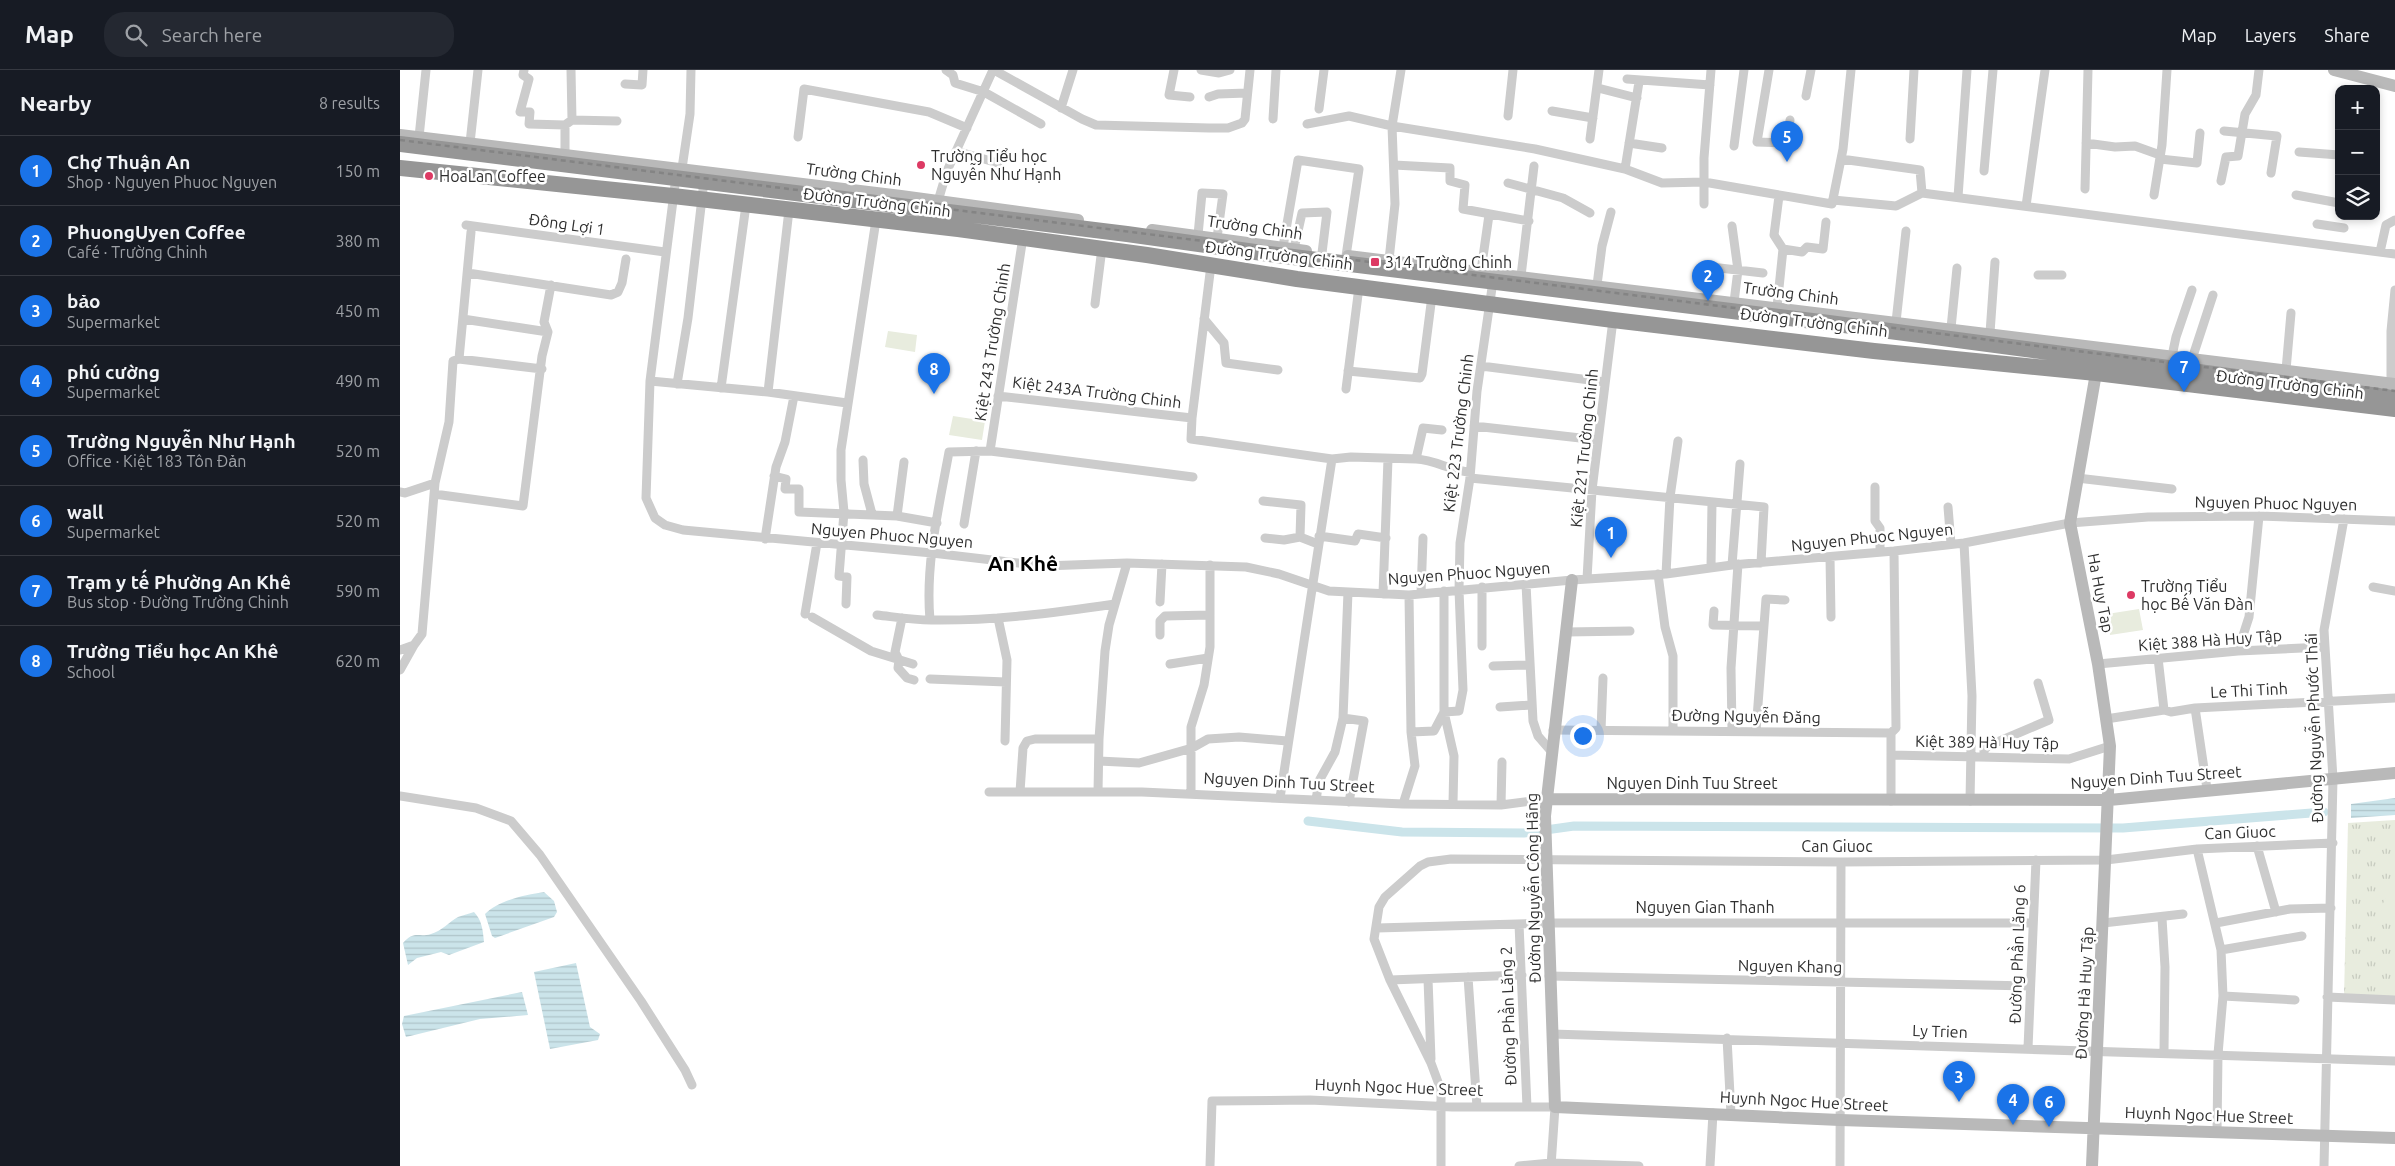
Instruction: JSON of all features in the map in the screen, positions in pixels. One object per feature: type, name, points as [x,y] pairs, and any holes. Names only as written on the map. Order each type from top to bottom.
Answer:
[{"type":"highway","name":"Đường Trường Chinh","points":[[400,144],[421,142],[680,175],[704,181],[1127,234],[1288,251],[1487,276],[1846,326],[2394,388]]},
{"type":"highway","points":[[421,142],[421,171]]},
{"type":"highway","name":"Đường Trường Chinh","points":[[400,168],[702,199],[876,220],[1102,248],[1285,277],[1613,320],[1844,348],[2096,373],[2395,410]]},
{"type":"highway","points":[[1124,251],[1127,234]]},
{"type":"highway","points":[[1285,277],[1288,251]]},
{"type":"highway","points":[[1844,348],[1846,326]]},
{"type":"street","points":[[421,142],[426,70]]},
{"type":"street","points":[[470,142],[478,70]]},
{"type":"street","points":[[524,70],[523,76],[529,79],[520,112],[530,112],[530,124],[617,121]]},
{"type":"street","points":[[565,155],[569,122],[571,70]]},
{"type":"street","points":[[625,84],[642,85],[643,70]]},
{"type":"street","name":"Nguyen Phuoc Nguyen","points":[[691,70],[690,114],[680,175],[673,196],[650,381],[646,498],[655,518],[665,525],[682,530],[932,553],[1044,566],[1127,563],[1246,567],[1279,574],[1329,591],[1409,594],[1662,574],[1711,567],[1894,551],[1964,543],[2070,523],[2148,517],[2259,516],[2395,521]]},
{"type":"street","points":[[946,70],[953,74],[955,84],[984,92],[1041,124]]},
{"type":"street","points":[[938,201],[947,171],[994,70],[1082,119],[1100,126],[1228,128],[1242,123],[1245,116],[1250,70]]},
{"type":"street","points":[[1062,108],[1073,70]]},
{"type":"street","points":[[1174,70],[1169,95],[1190,97]]},
{"type":"street","points":[[1201,70],[1219,73],[1230,70]]},
{"type":"street","points":[[1273,119],[1276,70]]},
{"type":"street","points":[[1319,109],[1324,70]]},
{"type":"street","points":[[1389,260],[1395,204],[1392,126],[1401,70]]},
{"type":"street","points":[[1508,116],[1513,70]]},
{"type":"street","points":[[1590,139],[1599,70]]},
{"type":"street","points":[[1704,204],[1711,70]]},
{"type":"street","points":[[1734,146],[1744,70]]},
{"type":"street","points":[[1769,70],[1758,142],[1787,143],[1790,120]]},
{"type":"street","points":[[1806,96],[1811,70]]},
{"type":"street","points":[[1307,124],[1322,123],[1344,115],[1392,126],[1535,149],[1625,169],[1662,183],[1704,182],[1832,204],[1841,159],[1851,70]]},
{"type":"street","points":[[1910,139],[1914,70]]},
{"type":"street","points":[[1958,197],[1967,70]]},
{"type":"street","points":[[1984,171],[1993,70]]},
{"type":"street","points":[[2026,206],[2045,70]]},
{"type":"street","points":[[2085,189],[2088,70]]},
{"type":"street","points":[[2154,195],[2160,157],[2167,70]]},
{"type":"street","points":[[2221,181],[2226,157],[2238,156],[2244,132],[2245,114],[2256,95],[2259,70]]},
{"type":"street","points":[[2334,70],[2350,72],[2395,86]]},
{"type":"street","points":[[1628,79],[1639,82],[1710,85]]},
{"type":"street","points":[[1625,169],[1639,82]]},
{"type":"street","points":[[798,137],[804,88],[929,112],[967,128]]},
{"type":"street","points":[[1598,88],[1637,98]]},
{"type":"street","points":[[1209,97],[1218,94],[1247,93]]},
{"type":"street","points":[[1552,111],[1593,118]]},
{"type":"street","points":[[2224,130],[2278,136],[2270,173]]},
{"type":"street","points":[[2086,143],[2115,147],[2135,146],[2160,157],[2197,163],[2200,133]]},
{"type":"street","name":"Trường Chinh","points":[[400,135],[421,142],[470,142],[565,155],[680,175],[938,201],[1198,235],[1288,251],[1389,260],[1487,276],[1521,276],[2107,348]]},
{"type":"street","points":[[1629,143],[1662,148]]},
{"type":"street","points":[[956,151],[998,164]]},
{"type":"street","points":[[2299,152],[2335,156]]},
{"type":"street","points":[[1841,159],[1920,170],[1922,192]]},
{"type":"street","points":[[1288,251],[1298,160],[1359,169],[1346,256]]},
{"type":"street","points":[[1394,165],[1450,168],[1450,181],[1465,185],[1464,209],[1529,221]]},
{"type":"street","points":[[1521,276],[1534,166]]},
{"type":"street","points":[[677,384],[688,318],[704,181]]},
{"type":"street","points":[[1508,183],[1563,198],[1590,213]]},
{"type":"street","points":[[1833,200],[1896,206],[1922,192],[2395,254]]},
{"type":"street","points":[[1198,235],[1202,193],[1224,194],[1216,238]]},
{"type":"street","points":[[1775,195],[1774,235],[1783,249],[1777,307]]},
{"type":"street","points":[[2296,195],[2335,202]]},
{"type":"street","points":[[722,388],[746,205]]},
{"type":"street","points":[[768,392],[789,210]]},
{"type":"street","name":"Đường Trường Chinh","points":[[1288,251],[1302,213],[1327,212],[1322,253]]},
{"type":"street","points":[[1597,285],[1602,246],[1612,212]]},
{"type":"street","points":[[1487,276],[1489,215]]},
{"type":"street","points":[[846,604],[847,577],[839,576],[844,512],[841,450],[876,220]]},
{"type":"street","points":[[2380,252],[2386,225],[2395,220]]},
{"type":"street","points":[[1783,249],[1802,252],[1807,247],[1823,249],[1826,222]]},
{"type":"street","points":[[2316,224],[2344,228]]},
{"type":"street","name":"Đường Trường Chinh","points":[[1732,226],[1738,271],[1734,302]]},
{"type":"street","name":"Đông Lợi 1","points":[[468,273],[468,229],[665,252]]},
{"type":"street","points":[[1896,322],[1906,231]]},
{"type":"street","name":"Kiệt 243 Trường Chinh","points":[[990,450],[1023,238]]},
{"type":"street","points":[[1095,304],[1102,248]]},
{"type":"street","points":[[460,359],[468,273],[610,295],[618,292],[622,283],[626,259]]},
{"type":"street","points":[[1990,333],[1995,262]]},
{"type":"street","points":[[1211,265],[1190,438],[1197,441],[1332,459],[1351,457],[1433,461],[1470,475],[1592,490],[1764,507],[1761,563]]},
{"type":"street","points":[[1711,267],[1763,273]]},
{"type":"street","points":[[1951,328],[1957,268]]},
{"type":"street","points":[[2038,275],[2062,275]]},
{"type":"street","name":"Kiệt 223 Trường Chinh","points":[[1444,712],[1459,711],[1463,690],[1459,590],[1460,543],[1490,304],[1487,276]]},
{"type":"street","points":[[434,494],[523,506],[542,369],[542,356],[548,332],[544,322],[551,285]]},
{"type":"street","points":[[1346,389],[1359,286]]},
{"type":"street","points":[[2172,356],[2176,337],[2192,290]]},
{"type":"street","points":[[2394,388],[2391,331],[2395,290]]},
{"type":"street","points":[[2192,359],[2213,295]]},
{"type":"street","points":[[1348,372],[1420,378],[1432,296]]},
{"type":"street","points":[[2286,370],[2292,312]]},
{"type":"street","points":[[463,319],[548,332]]},
{"type":"street","points":[[1204,319],[1224,343],[1226,363],[1278,370]]},
{"type":"street","name":"Kiệt 221 Trường Chinh","points":[[1587,579],[1592,490],[1613,320]]},
{"type":"street","name":"Đường Trường Chinh","points":[[2107,348],[2286,370],[2394,388]]},
{"type":"street","points":[[400,670],[422,634],[424,627],[435,483],[449,422],[453,361],[460,359],[542,369]]},
{"type":"street","points":[[1481,366],[1605,382]]},
{"type":"street","name":"Ha Huy Tap","points":[[2096,373],[2070,523],[2098,664],[2110,746],[2108,821]]},
{"type":"street","points":[[650,381],[768,392],[848,403]]},
{"type":"street","points":[[765,539],[774,476],[794,396]]},
{"type":"street","name":"Kiệt 243A Trường Chinh","points":[[998,396],[1192,418]]},
{"type":"street","points":[[1474,426],[1598,440]]},
{"type":"street","points":[[1416,459],[1423,428],[1442,430]]},
{"type":"street","points":[[1673,729],[1673,656],[1665,627],[1662,574],[1678,441]]},
{"type":"street","points":[[930,620],[928,598],[932,553],[949,452],[990,450],[1193,477]]},
{"type":"street","points":[[964,524],[976,451]]},
{"type":"street","points":[[1280,798],[1332,459]]},
{"type":"street","points":[[1383,594],[1388,459]]},
{"type":"street","points":[[863,460],[864,484],[872,514]]},
{"type":"street","points":[[897,516],[904,462]]},
{"type":"street","points":[[1732,730],[1730,675],[1734,626],[1736,504],[1740,464]]},
{"type":"street","points":[[774,476],[786,479],[785,489],[799,489],[799,512],[872,514],[937,523]]},
{"type":"street","points":[[2078,478],[2172,489]]},
{"type":"street","points":[[400,492],[405,493],[435,483]]},
{"type":"street","points":[[1875,487],[1875,521],[1880,528],[1880,552]]},
{"type":"street","points":[[1263,501],[1301,505],[1300,538]]},
{"type":"street","points":[[1711,567],[1712,502]]},
{"type":"street","points":[[1948,507],[1951,544]]},
{"type":"street","points":[[2238,651],[2249,617],[2259,516]]},
{"type":"street","name":"Đường Nguyễn Phước Thái","points":[[2324,1166],[2333,779],[2324,630],[2344,519]]},
{"type":"street","points":[[1265,538],[1355,541],[1358,534],[1386,538]]},
{"type":"street","points":[[1421,593],[1423,538]]},
{"type":"street","points":[[817,543],[808,615],[871,651],[913,664]]},
{"type":"street","points":[[1964,543],[1972,696],[1970,800]]},
{"type":"street","points":[[1891,801],[1891,734],[1896,728],[1894,551]]},
{"type":"street","points":[[1830,557],[1831,617]]},
{"type":"street","points":[[1098,792],[1104,651],[1127,563]]},
{"type":"street","points":[[1160,602],[1162,564]]},
{"type":"street","points":[[1191,794],[1191,727],[1204,685],[1208,658],[1210,565]]},
{"type":"street","name":"Đường Nguyễn Công Hãng","points":[[1555,1107],[1549,976],[1546,799],[1572,580]]},
{"type":"street","points":[[1526,584],[1531,705],[1535,729],[1551,751]]},
{"type":"street","points":[[2373,587],[2395,591]]},
{"type":"street","points":[[1482,588],[1482,646]]},
{"type":"street","points":[[1444,591],[1444,712],[1454,756],[1453,804]]},
{"type":"street","points":[[1316,800],[1319,781],[1335,752],[1343,718],[1348,592]]},
{"type":"street","points":[[1403,804],[1414,766],[1411,732],[1409,594]]},
{"type":"street","points":[[1756,731],[1766,599],[1785,600]]},
{"type":"street","points":[[877,615],[930,620],[998,618],[1041,615],[1115,604]]},
{"type":"street","points":[[1714,611],[1713,625],[1763,626]]},
{"type":"street","points":[[1160,635],[1160,621],[1165,616],[1210,615]]},
{"type":"street","points":[[902,618],[895,652],[899,660],[899,671],[906,678],[914,680]]},
{"type":"street","points":[[998,618],[1007,660],[1005,741]]},
{"type":"street","points":[[1566,632],[1630,632]]},
{"type":"street","points":[[400,650],[414,645]]},
{"type":"street","name":"Kiệt 388 Hà Huy Tập","points":[[2098,664],[2238,651],[2324,647]]},
{"type":"street","points":[[1170,664],[1208,658]]},
{"type":"street","points":[[2158,658],[2164,710]]},
{"type":"street","points":[[1493,666],[1530,665]]},
{"type":"street","points":[[1601,730],[1603,678]]},
{"type":"street","points":[[930,679],[1006,682]]},
{"type":"street","points":[[1984,757],[1984,750],[1988,746],[2049,720],[2038,683]]},
{"type":"street","name":"Le Thi Tinh","points":[[2106,718],[2164,710],[2171,712],[2195,708],[2395,698]]},
{"type":"street","points":[[1500,707],[1531,705]]},
{"type":"street","name":"Le Thi Tinh","points":[[2195,708],[2207,789]]},
{"type":"street","points":[[1411,732],[1434,731],[1444,712]]},
{"type":"street","points":[[1343,718],[1364,721],[1350,802]]},
{"type":"street","name":"Đường Nguyễn Đăng","points":[[1553,730],[1673,729],[1891,734]]},
{"type":"street","points":[[1099,761],[1139,763],[1192,748],[1208,739],[1216,738],[1239,737],[1288,740]]},
{"type":"street","points":[[1020,792],[1022,748],[1027,741],[1035,739],[1099,740]]},
{"type":"street","name":"Kiệt 389 Hà Huy Tập","points":[[1891,755],[2069,758],[2110,746]]},
{"type":"street","points":[[1501,805],[1502,762]]},
{"type":"street","name":"Nguyen Dinh Tuu Street","points":[[989,792],[1191,794],[1403,804],[1501,805],[1546,799],[2109,800],[2395,772]]},
{"type":"street","points":[[400,796],[476,808],[511,821],[540,855],[641,1001],[685,1070],[692,1085]]},
{"type":"street","name":"Đường Hà Huy Tập","points":[[2092,1166],[2108,821]]},
{"type":"street","name":"Can Giuoc","points":[[1431,1063],[1390,980],[1374,939],[1379,907],[1408,875],[1428,862],[1451,859],[1841,862],[2106,860],[2197,848],[2333,843]]},
{"type":"street","points":[[2257,846],[2276,912]]},
{"type":"street","points":[[2197,848],[2221,950],[2223,996],[2218,1054],[2217,1132]]},
{"type":"street","name":"Đường Phần Lăng 6","points":[[2028,1048],[2036,860]]},
{"type":"street","points":[[1840,1166],[1841,862]]},
{"type":"street","points":[[2216,924],[2290,909],[2331,908]]},
{"type":"street","points":[[2103,924],[2183,914]]},
{"type":"street","points":[[2162,918],[2165,967],[2164,1052]]},
{"type":"street","name":"Nguyen Gian Thanh","points":[[1377,928],[1548,923],[2032,923]]},
{"type":"street","name":"Đường Phần Lăng 2","points":[[1519,924],[1527,1108]]},
{"type":"street","points":[[2221,950],[2302,936]]},
{"type":"street","points":[[1390,980],[1522,975]]},
{"type":"street","name":"Nguyen Khang","points":[[1549,976],[2030,986]]},
{"type":"street","points":[[1468,977],[1477,1107]]},
{"type":"street","points":[[1428,979],[1431,1063],[1441,1090],[1441,1166]]},
{"type":"street","points":[[2223,996],[2295,1000]]},
{"type":"street","points":[[2327,997],[2395,1000]]},
{"type":"street","name":"Ly Trien","points":[[1552,1034],[2395,1060]]},
{"type":"street","points":[[1727,1038],[1731,1114]]},
{"type":"street","name":"Huynh Ngoc Hue Street","points":[[1210,1166],[1212,1101],[1310,1100],[1440,1107],[1555,1107],[1840,1120],[2395,1138]]},
{"type":"street","points":[[1551,1164],[1555,1107]]},
{"type":"street","points":[[1710,1166],[1713,1114]]},
{"type":"street","points":[[1519,1166],[1551,1164],[1638,1166]]},
{"type":"green space","points":[[888,331],[917,335],[915,352],[885,347]]},
{"type":"green space","points":[[953,416],[985,421],[982,440],[949,435]]},
{"type":"green space","points":[[2139,609],[2143,630],[2110,635],[2107,614]]},
{"type":"green space","points":[[2395,820],[2395,999],[2344,998],[2348,823]]},
{"type":"green space","points":[[2395,877],[2395,917],[2380,910]]},
{"type":"water","points":[[2395,798],[2395,815],[2351,818],[2351,804]]},
{"type":"water","points":[[544,892],[554,901],[557,912],[554,917],[495,938],[492,936],[485,914],[497,905],[505,902]]},
{"type":"water","points":[[474,912],[483,930],[484,942],[449,955],[441,952],[417,958],[408,965],[403,943],[407,939],[414,935],[435,933],[458,917]]},
{"type":"water","points":[[576,963],[590,1027],[600,1034],[598,1040],[550,1049],[534,972]]},
{"type":"water","points":[[522,992],[528,1015],[480,1019],[406,1037],[402,1024],[404,1016]]},
{"type":"waterway","points":[[1308,821],[1402,832],[1524,833],[1574,826],[2123,828],[2324,812]]},
{"type":"railway","points":[[400,140],[2395,391]]},
{"type":"place","name":"Trường Nguyễn Như Hạnh","points":[[1787,162]]},
{"type":"place","name":"Trường Tiểu học Nguyễn Như Hạnh","points":[[921,165]]},
{"type":"place","name":"HoaLan Coffee","points":[[429,176]]},
{"type":"place","name":"314 Trường Chinh","points":[[1375,262]]},
{"type":"place","name":"PhuongUyen Coffee","points":[[1708,301]]},
{"type":"place","name":"Trạm y tế Phường An Khê","points":[[2184,392]]},
{"type":"place","name":"Trường Tiểu học An Khê","points":[[934,394]]},
{"type":"place","name":"Chợ Thuận An","points":[[1611,558]]},
{"type":"place","name":"Trường Tiểu học Bế Văn Đàn","points":[[2131,595]]},
{"type":"place","name":"bảo","points":[[1959,1102]]},
{"type":"place","name":"phú cường","points":[[2013,1125]]},
{"type":"place","name":"wall","points":[[2049,1127]]},
{"type":"district","name":"An Khê","points":[[1023,563]]}]
